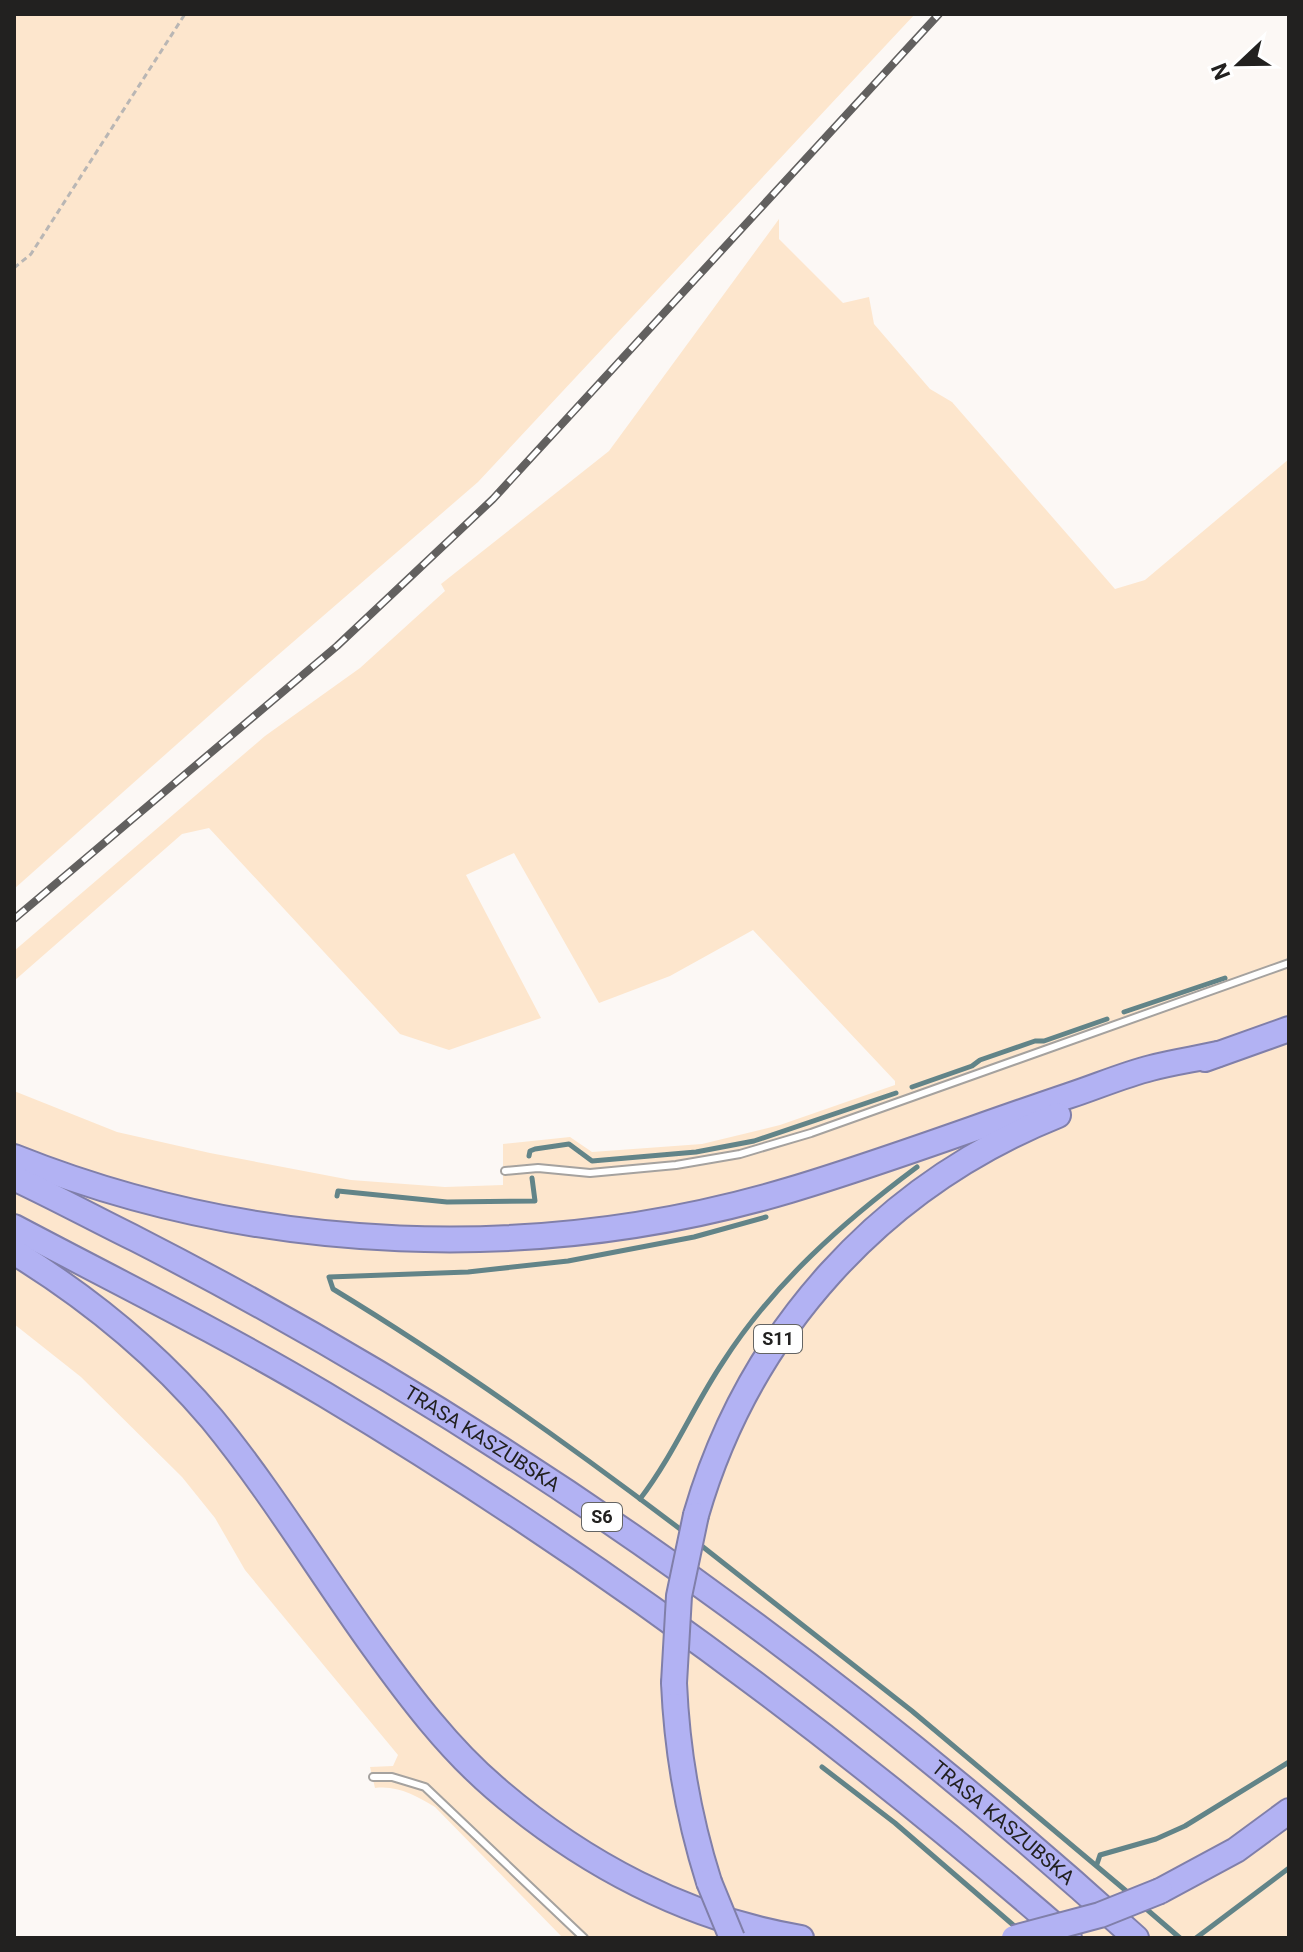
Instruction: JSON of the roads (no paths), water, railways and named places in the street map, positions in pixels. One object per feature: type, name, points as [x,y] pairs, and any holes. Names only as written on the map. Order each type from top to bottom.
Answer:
[{"type":"highway","name":"S11","points":[[732,1938],[709,1882],[677,1746],[674,1683],[679,1596],[696,1515],[725,1433],[774,1344],[839,1261],[889,1215],[933,1181],[1024,1129],[1289,1029]]},
{"type":"highway","points":[[14,1157],[126,1195],[202,1214],[261,1224],[393,1238],[539,1236],[657,1221],[754,1200],[866,1166],[1150,1068],[1218,1054]]},
{"type":"highway","name":"TRASA KASZUBSKA","points":[[14,1178],[266,1308],[443,1412],[578,1500],[737,1612],[853,1700],[1012,1828],[1136,1938]]},
{"type":"highway","name":"S6","points":[[14,1227],[247,1350],[422,1454],[520,1517],[785,1704],[946,1832],[1069,1938]]},
{"type":"highway","points":[[14,1252],[135,1341],[211,1418],[264,1488],[393,1673],[438,1730],[494,1787],[553,1834],[615,1873],[709,1914],[801,1938]]},
{"type":"highway","points":[[1014,1938],[1100,1915],[1160,1891],[1236,1850],[1289,1811]]},
{"type":"lane","points":[[505,1171],[538,1168],[590,1173],[676,1165],[752,1151],[811,1133],[1289,963]]},
{"type":"lane","points":[[373,1777],[410,1780],[440,1798],[584,1938]]},
{"type":"waterway","points":[[1124,1012],[1225,978]]},
{"type":"waterway","points":[[912,1087],[972,1066],[980,1060],[1107,1019]]},
{"type":"waterway","points":[[529,1156],[530,1151],[535,1149],[569,1144],[592,1161],[696,1152],[754,1141],[896,1093]]},
{"type":"waterway","points":[[640,1499],[663,1466],[723,1362],[764,1306],[836,1232],[917,1167]]},
{"type":"waterway","points":[[337,1196],[338,1191],[447,1202],[535,1201],[532,1178]]},
{"type":"waterway","points":[[684,1532],[512,1406],[333,1289],[329,1277],[468,1272],[568,1261],[694,1237],[766,1217]]},
{"type":"waterway","points":[[698,1543],[912,1711],[1131,1895]]},
{"type":"waterway","points":[[1097,1864],[1100,1855],[1156,1839],[1185,1826],[1289,1762]]},
{"type":"waterway","points":[[822,1767],[895,1823],[1019,1930]]},
{"type":"waterway","points":[[1196,1938],[1289,1868]]},
{"type":"waterway","points":[[1144,1907],[1180,1938]]},
{"type":"railway","points":[[14,919],[337,646],[493,499],[939,14]]}]
